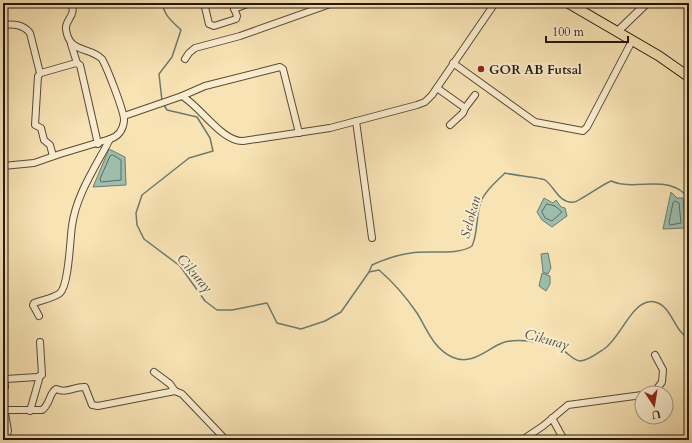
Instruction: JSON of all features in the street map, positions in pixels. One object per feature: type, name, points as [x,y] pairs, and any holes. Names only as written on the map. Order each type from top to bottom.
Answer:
[{"type":"main road","points":[[568,3],[689,77]]},
{"type":"street","points":[[71,3],[73,12],[66,28],[77,63],[80,65],[98,144]]},
{"type":"street","points":[[204,3],[209,24],[212,26],[236,19],[233,6],[250,3]]},
{"type":"street","points":[[186,59],[189,53],[195,48],[240,36],[333,3]]},
{"type":"street","points":[[182,96],[193,102],[224,134],[235,141],[330,128],[396,112],[425,102],[495,3]]},
{"type":"street","points":[[617,32],[647,3]]},
{"type":"street","points":[[3,24],[19,26],[25,28],[30,33],[40,73],[35,125],[41,128],[44,140],[50,145],[53,156]]},
{"type":"street","points":[[453,63],[535,122],[583,131],[587,127],[632,41]]},
{"type":"street","points":[[3,166],[34,163],[53,156],[98,144],[120,133],[124,116],[102,59],[71,44]]},
{"type":"street","points":[[40,73],[77,63]]},
{"type":"street","points":[[124,116],[161,105],[205,86],[280,67],[283,69],[299,133]]},
{"type":"street","points":[[436,88],[465,108]]},
{"type":"street","points":[[450,125],[463,113],[475,95]]},
{"type":"street","points":[[356,121],[372,238]]},
{"type":"street","points":[[39,316],[33,305],[34,303],[59,293],[62,288],[67,274],[73,215],[77,203],[110,139]]},
{"type":"street","points":[[30,410],[40,376],[42,375],[40,342]]},
{"type":"street","points":[[655,355],[663,370],[662,382],[660,385]]},
{"type":"street","points":[[154,372],[170,384],[174,391]]},
{"type":"street","points":[[3,389],[5,387],[4,380],[6,379],[40,376]]},
{"type":"street","points":[[5,440],[8,432],[3,410],[40,411],[46,408],[53,392],[56,389],[66,392],[80,387],[85,387],[92,405],[98,406],[174,391],[182,394],[226,440]]},
{"type":"street","points":[[522,440],[571,404],[634,396]]},
{"type":"street","points":[[552,418],[564,440]]},
{"type":"water","points":[[109,149],[125,157],[126,185],[93,187]]},
{"type":"water","points":[[671,192],[677,198],[683,198],[685,228],[663,229]]},
{"type":"water","points":[[544,198],[553,203],[556,200],[561,207],[565,208],[567,216],[552,227],[542,220],[537,212]]},
{"type":"water","points":[[548,253],[551,268],[548,274],[543,272],[541,254]]},
{"type":"water","points":[[542,273],[550,276],[550,284],[546,291],[539,286]]},
{"type":"waterway","name":"Cikuray","points":[[162,101],[159,74],[172,57],[181,30],[167,15],[163,7],[163,3]]},
{"type":"waterway","name":"Cikuray","points":[[164,105],[167,110],[197,117],[210,138],[213,151],[189,158],[142,195],[136,213],[137,225],[144,239],[180,266],[205,301],[217,310],[232,310],[267,303],[277,323],[301,329],[325,321],[341,312],[369,272],[379,270],[408,301],[417,313],[427,332],[440,349],[452,357],[459,359],[466,360],[478,356],[502,343],[509,341],[525,341],[542,343],[558,348],[575,359],[583,361],[596,355],[610,344],[634,312],[647,302],[661,304],[680,330],[689,339]]},
{"type":"waterway","name":"Selokan","points":[[369,272],[372,265],[396,256],[418,252],[459,251],[472,246],[476,234],[478,211],[482,199],[489,188],[505,173],[545,180],[561,198],[569,202],[574,202],[611,181],[631,185],[663,184],[672,186],[681,191],[689,199]]},
{"type":"place","name":"GOR AB Futsal","points":[[481,69]]}]
